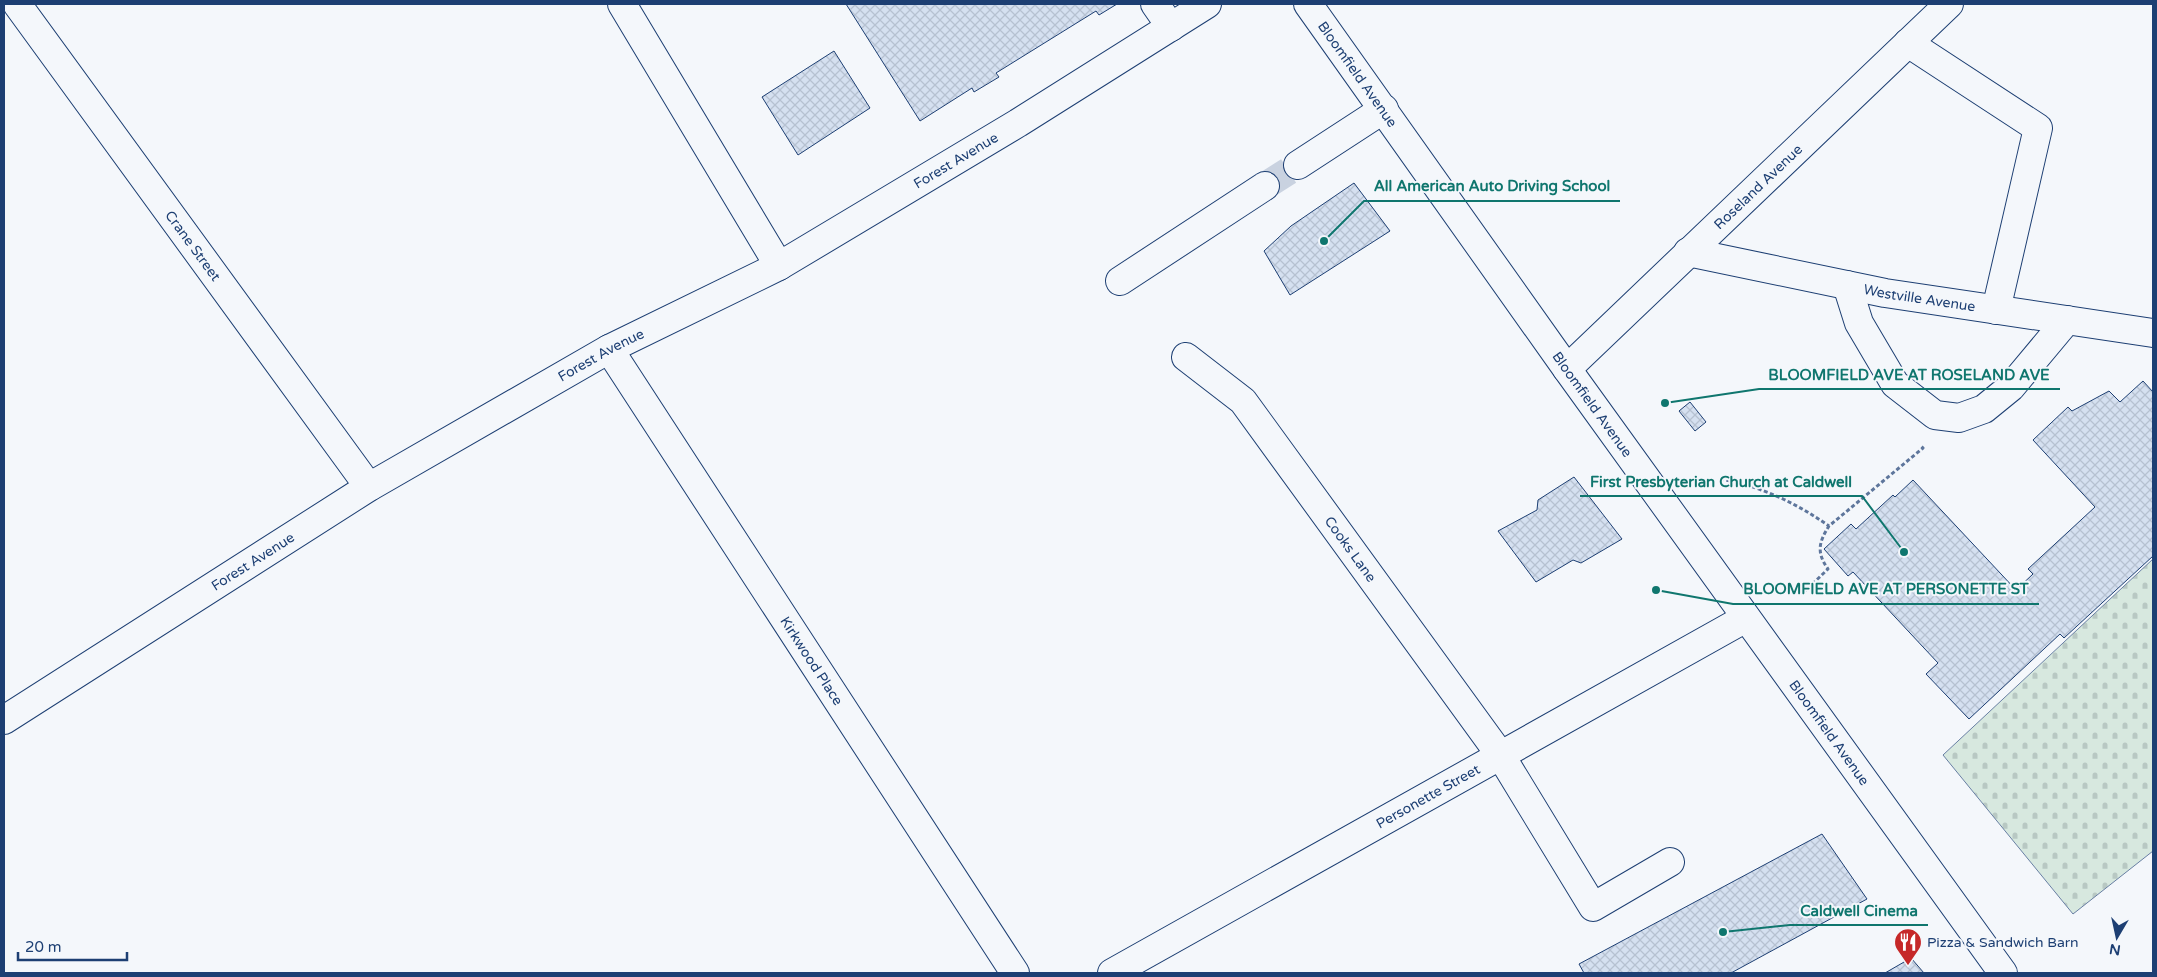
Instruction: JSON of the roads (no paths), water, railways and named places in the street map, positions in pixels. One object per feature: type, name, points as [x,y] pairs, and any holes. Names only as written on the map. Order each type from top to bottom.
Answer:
[{"type":"street","name":"Crane Street","points":[[17,4],[369,487]]},
{"type":"street","points":[[622,4],[779,266]]},
{"type":"street","points":[[1155,4],[1171,27]]},
{"type":"street","name":"Forest Avenue","points":[[4,720],[369,487],[609,349],[779,266],[1018,123],[1207,4]]},
{"type":"street","name":"Bloomfield Avenue","points":[[1308,4],[1567,369],[2003,973]]},
{"type":"street","name":"Roseland Avenue","points":[[1567,369],[1949,4]]},
{"type":"street","points":[[1908,43],[2038,128],[1996,310]]},
{"type":"street","points":[[1298,165],[1384,109]]},
{"type":"street","points":[[1120,281],[1265,186]]},
{"type":"street","name":"Westville Avenue","points":[[1688,252],[1885,293],[2153,333]]},
{"type":"street","points":[[1847,285],[1859,323],[1895,384],[1935,415],[1959,418],[1984,409],[2011,387],[2068,320]]},
{"type":"street","name":"Kirkwood Place","points":[[609,349],[1015,973]]},
{"type":"street","name":"Cooks Lane","points":[[1186,357],[1243,401],[1501,756],[1593,907],[1670,862]]},
{"type":"street","name":"Personette Street","points":[[1112,973],[1746,618]]},
{"type":"tunnel","points":[[1265,186],[1298,165]]},
{"type":"place","name":"All American Auto Driving School","points":[[1324,241]]},
{"type":"place","name":"BLOOMFIELD AVE AT ROSELAND AVE","points":[[1665,403]]},
{"type":"place","name":"First Presbyterian Church at Caldwell","points":[[1904,552]]},
{"type":"place","name":"BLOOMFIELD AVE AT PERSONETTE ST","points":[[1656,590]]},
{"type":"place","name":"Caldwell Cinema","points":[[1723,932]]},
{"type":"place","name":"Pizza & Sandwich Barn","points":[[1908,966]]}]
